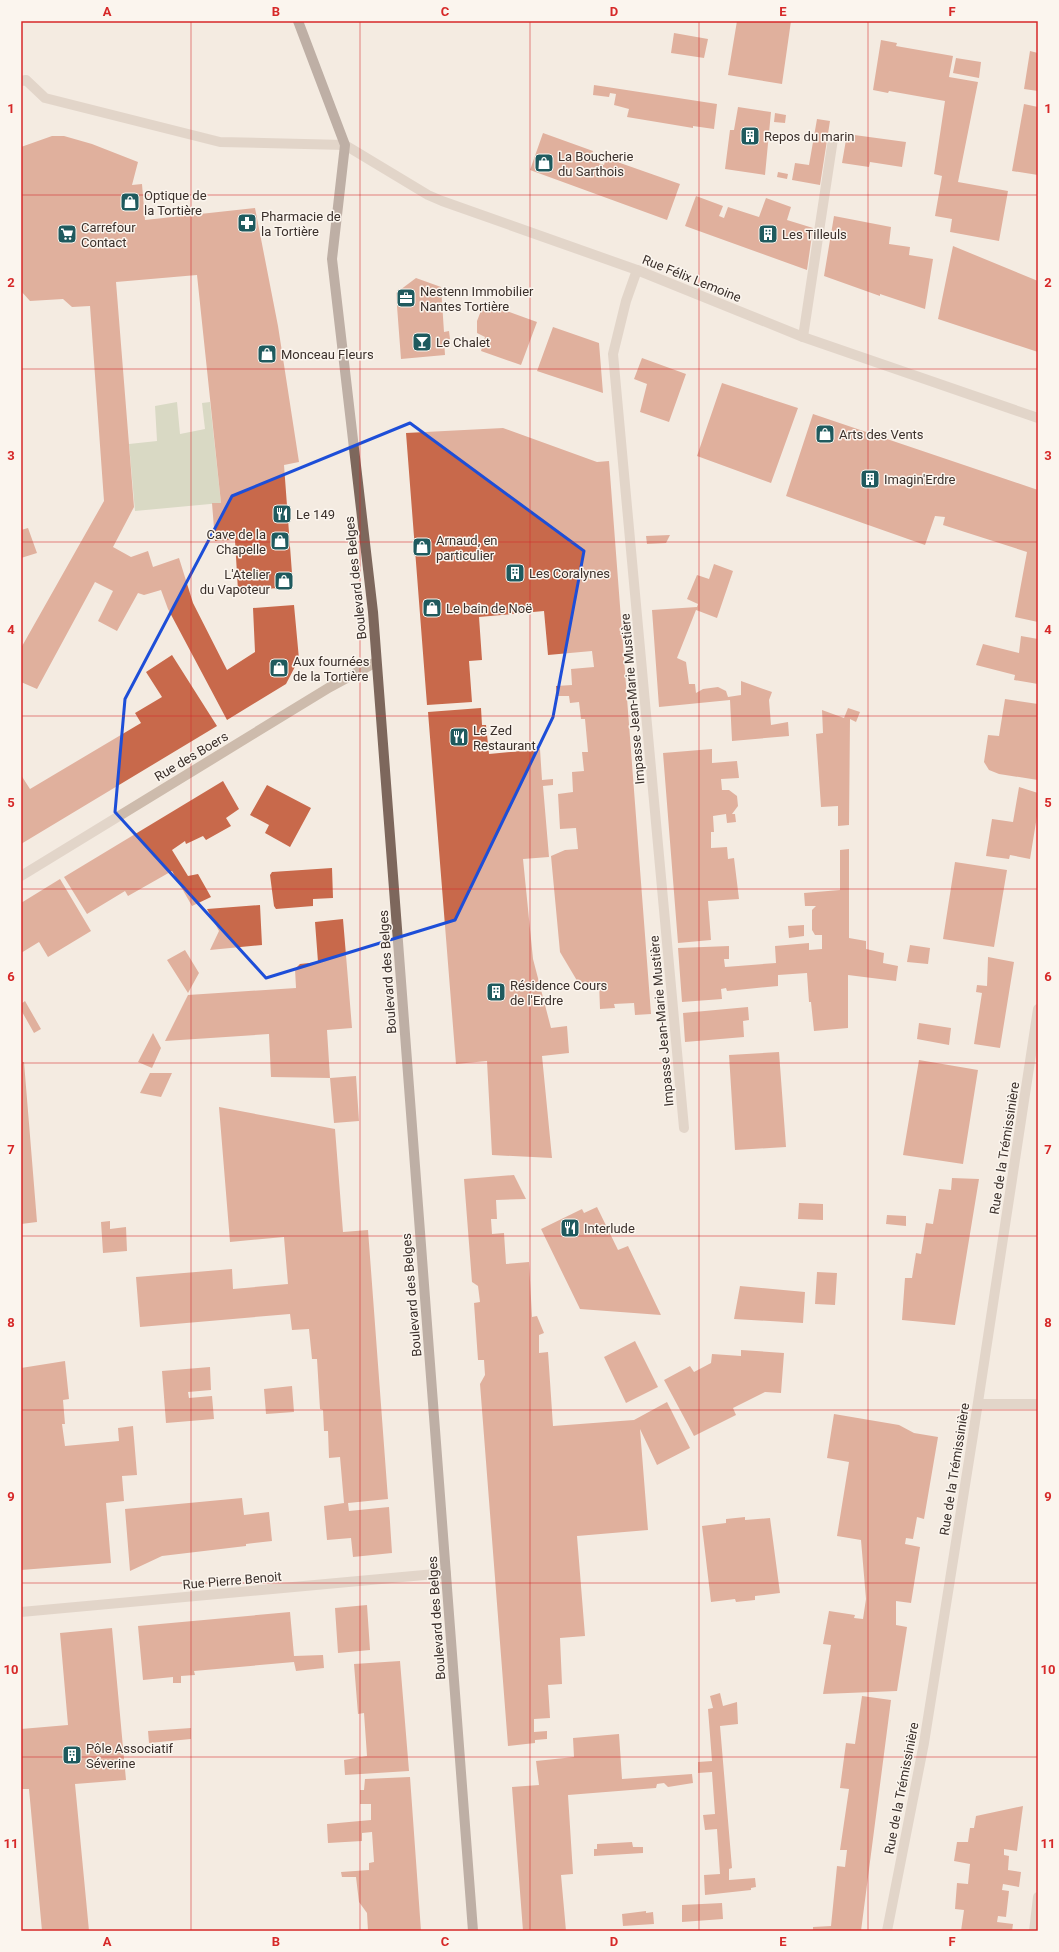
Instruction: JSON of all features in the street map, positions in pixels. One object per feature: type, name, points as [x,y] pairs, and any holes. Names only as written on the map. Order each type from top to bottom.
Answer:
[{"type":"main road","name":"Boulevard des Belges","points":[[298,21],[345,145],[332,260],[370,588],[473,1931]]},
{"type":"street","points":[[21,81],[26,80],[45,98],[220,142],[345,145]]},
{"type":"street","points":[[804,337],[833,139]]},
{"type":"street","name":"Rue Félix Lemoine","points":[[345,145],[428,195],[442,201],[637,270],[804,337],[1038,418]]},
{"type":"street","name":"Impasse Jean-Marie Mustière","points":[[637,270],[626,301],[613,354],[684,1128]]},
{"type":"street","name":"Rue des Boers","points":[[21,876],[330,687],[376,662]]},
{"type":"street","name":"Rue de la Trémissinière","points":[[887,1931],[924,1742],[978,1404],[1038,1009]]},
{"type":"street","points":[[978,1404],[1038,1404]]},
{"type":"street","name":"Rue Pierre Benoit","points":[[21,1612],[446,1572]]},
{"type":"street","points":[[1035,1928],[1038,1897]]},
{"type":"highlighted area","points":[[410,423],[584,551],[553,717],[455,920],[266,978],[115,812],[125,699],[232,496]]},
{"type":"green space","points":[[177,402],[180,434],[205,429],[202,403],[210,402],[221,503],[135,511],[129,444],[157,441],[155,406]]},
{"type":"building","points":[[737,21],[791,21],[782,84],[728,75]]},
{"type":"building","points":[[674,33],[708,39],[704,58],[671,53]]},
{"type":"building","points":[[881,40],[897,43],[896,46],[953,56],[949,77],[978,82],[958,182],[1008,191],[999,241],[950,232],[952,219],[935,216],[942,176],[934,174],[945,101],[889,91],[888,93],[873,90]]},
{"type":"building","points":[[1030,51],[1038,53],[1038,91],[1024,89]]},
{"type":"building","points":[[956,58],[981,62],[979,78],[953,73]]},
{"type":"building","points":[[594,85],[717,104],[714,129],[693,126],[693,128],[627,117],[629,109],[614,105],[616,94],[610,93],[609,97],[593,95]]},
{"type":"building","points":[[1024,104],[1038,107],[1038,175],[1012,171]]},
{"type":"building","name":"Repos du marin","points":[[738,107],[771,112],[765,175],[725,169],[730,130],[734,130]]},
{"type":"building","points":[[775,113],[786,115],[785,123],[774,122]]},
{"type":"building","points":[[817,119],[830,121],[820,185],[792,180],[795,163],[809,165]]},
{"type":"building","points":[[543,133],[593,151],[590,160],[604,165],[606,158],[680,184],[667,220],[530,170]]},
{"type":"building","points":[[847,134],[906,142],[902,167],[870,162],[869,167],[842,163]]},
{"type":"building","points":[[52,136],[64,136],[92,144],[138,162],[132,185],[142,184],[145,220],[255,208],[278,326],[299,462],[284,465],[293,587],[238,591],[235,540],[215,541],[212,503],[221,503],[197,275],[116,282],[134,507],[113,547],[131,557],[148,551],[153,567],[179,558],[193,603],[227,670],[255,652],[253,608],[294,605],[299,659],[286,684],[227,720],[168,609],[161,590],[144,595],[138,593],[117,631],[98,621],[113,591],[95,582],[37,689],[21,682],[21,648],[104,501],[90,306],[72,307],[63,299],[30,301],[21,291],[21,147]]},
{"type":"building","points":[[778,172],[788,174],[787,179],[777,177]]},
{"type":"building","points":[[696,196],[723,206],[719,216],[724,218],[728,207],[759,217],[766,198],[791,207],[787,220],[813,228],[807,270],[685,226]]},
{"type":"building","points":[[834,216],[891,227],[889,244],[910,247],[909,255],[933,259],[925,309],[880,294],[880,296],[824,276]]},
{"type":"building","points":[[953,246],[1038,281],[1038,352],[938,319]]},
{"type":"building","points":[[416,278],[441,287],[444,332],[449,331],[450,339],[444,340],[445,355],[401,359],[396,293]]},
{"type":"building","points":[[484,303],[537,322],[521,365],[481,351],[485,337],[477,333],[477,321]]},
{"type":"building","points":[[553,327],[599,343],[603,393],[537,371]]},
{"type":"building","points":[[642,358],[686,374],[669,422],[640,412],[647,384],[634,379]]},
{"type":"building","points":[[722,383],[798,408],[771,483],[697,456]]},
{"type":"building","name":"Imagin'Erdre","points":[[813,414],[1038,490],[1038,622],[1015,617],[1027,552],[943,525],[945,517],[935,516],[925,545],[786,496]]},
{"type":"building","points":[[503,428],[597,462],[609,461],[651,1014],[635,1015],[634,1003],[614,1004],[615,1008],[600,1009],[599,982],[579,984],[560,952],[551,856],[565,850],[578,849],[576,828],[560,829],[558,794],[573,792],[572,772],[584,771],[582,752],[588,752],[585,719],[581,719],[579,702],[570,703],[569,696],[557,696],[556,686],[572,685],[571,669],[594,667],[592,651],[548,655],[544,611],[479,617],[482,660],[469,661],[472,702],[427,705],[406,433]]},
{"type":"building","points":[[28,528],[37,553],[21,558],[21,530]]},
{"type":"building","points":[[670,535],[666,543],[647,544],[646,536]]},
{"type":"building","points":[[714,564],[733,571],[717,618],[696,610],[677,658],[686,662],[689,684],[695,684],[696,693],[703,689],[718,687],[726,691],[728,697],[741,695],[741,681],[772,692],[769,700],[771,725],[788,722],[789,736],[732,741],[730,700],[659,707],[652,610],[697,607],[698,604],[687,599],[697,575],[709,579]]},
{"type":"building","points":[[1021,636],[1038,639],[1038,684],[1014,680],[1015,675],[976,665],[983,644],[1019,653]]},
{"type":"building","points":[[172,655],[217,726],[21,844],[21,775],[30,789],[141,723],[135,713],[162,697],[146,672]]},
{"type":"building","points":[[1005,699],[1038,704],[1038,780],[999,774],[989,770],[984,762],[988,735],[999,736]]},
{"type":"building","points":[[481,708],[482,725],[486,725],[489,754],[540,749],[542,780],[553,779],[553,785],[543,786],[549,857],[523,859],[533,959],[551,1028],[567,1026],[569,1053],[542,1056],[552,1158],[492,1155],[487,1061],[456,1064],[428,712]]},
{"type":"building","points":[[848,708],[860,712],[856,722],[850,719],[849,825],[838,826],[838,806],[821,807],[816,734],[823,733],[822,710],[844,718]]},
{"type":"building","points":[[712,749],[712,763],[737,761],[739,778],[721,779],[722,790],[729,790],[737,796],[738,806],[732,814],[735,814],[736,822],[727,823],[726,814],[713,816],[714,832],[711,832],[711,848],[727,847],[728,859],[734,858],[739,899],[708,901],[711,940],[678,943],[663,753]]},
{"type":"building","points":[[223,781],[239,809],[226,818],[231,826],[206,840],[203,836],[186,844],[185,841],[172,850],[188,876],[198,874],[211,897],[192,906],[172,871],[128,896],[125,891],[87,914],[64,877]]},
{"type":"building","points":[[267,785],[311,808],[290,847],[265,833],[269,825],[250,815]]},
{"type":"building","points":[[1019,787],[1038,793],[1038,810],[1030,859],[1010,855],[1009,859],[986,856],[992,819],[1013,822]]},
{"type":"building","points":[[849,849],[849,938],[866,941],[866,949],[884,953],[883,963],[898,966],[896,981],[848,975],[848,1028],[814,1031],[811,1002],[809,1002],[807,973],[778,975],[778,986],[727,991],[726,988],[721,989],[722,999],[682,1002],[678,948],[729,946],[729,959],[724,959],[725,967],[776,963],[775,946],[809,943],[809,950],[822,949],[822,935],[815,935],[812,930],[812,910],[816,906],[805,906],[804,893],[840,890],[840,850]]},
{"type":"building","points":[[955,862],[1007,870],[994,947],[943,939]]},
{"type":"building","points":[[332,868],[333,898],[313,899],[313,906],[276,909],[274,906],[270,875],[272,872]]},
{"type":"building","points":[[60,879],[91,931],[48,957],[39,942],[21,953],[21,903]]},
{"type":"building","points":[[260,905],[262,945],[210,950],[219,931],[207,909]]},
{"type":"building","points":[[343,919],[352,1028],[327,1030],[330,1078],[271,1077],[269,1034],[165,1041],[188,995],[296,988],[295,969],[300,964],[318,962],[315,922]]},
{"type":"building","points":[[804,925],[804,936],[789,938],[788,926]]},
{"type":"building","points":[[910,945],[930,948],[928,964],[907,962]]},
{"type":"building","points":[[185,950],[199,973],[188,993],[167,960]]},
{"type":"building","points":[[988,957],[1014,962],[1000,1048],[974,1044],[982,993],[976,992],[977,985],[987,986]]},
{"type":"building","points":[[25,1001],[41,1029],[34,1033],[21,1010],[21,1004]]},
{"type":"building","points":[[748,1007],[749,1020],[743,1021],[744,1037],[685,1042],[683,1013]]},
{"type":"building","points":[[919,1023],[951,1028],[949,1045],[917,1039]]},
{"type":"building","points":[[153,1033],[161,1048],[152,1068],[138,1062]]},
{"type":"building","points":[[779,1052],[786,1147],[735,1150],[729,1055]]},
{"type":"building","points":[[919,1060],[978,1070],[963,1164],[903,1155]]},
{"type":"building","points":[[21,1062],[24,1062],[37,1222],[21,1224]]},
{"type":"building","points":[[150,1073],[172,1073],[161,1097],[140,1093]]},
{"type":"building","points":[[356,1076],[359,1121],[334,1123],[330,1078]]},
{"type":"building","points":[[219,1107],[335,1129],[343,1232],[368,1230],[388,1499],[348,1503],[349,1511],[389,1507],[392,1553],[353,1557],[351,1538],[327,1540],[324,1506],[344,1503],[340,1457],[329,1458],[328,1431],[324,1431],[323,1410],[320,1409],[317,1359],[312,1359],[309,1329],[292,1330],[290,1314],[140,1327],[136,1277],[232,1269],[233,1289],[288,1284],[284,1237],[230,1242]]},
{"type":"building","points":[[514,1175],[526,1199],[496,1200],[497,1219],[491,1219],[492,1234],[504,1233],[506,1264],[529,1262],[532,1317],[537,1316],[544,1333],[539,1335],[539,1353],[548,1352],[553,1426],[634,1420],[667,1402],[690,1448],[657,1465],[640,1429],[648,1530],[577,1536],[585,1636],[560,1638],[562,1684],[548,1685],[550,1718],[534,1719],[534,1732],[547,1731],[547,1739],[535,1740],[535,1743],[508,1746],[480,1384],[485,1375],[484,1360],[478,1360],[474,1303],[480,1302],[478,1286],[472,1282],[464,1179]]},
{"type":"building","points":[[952,1178],[979,1179],[955,1325],[902,1320],[905,1278],[912,1278],[916,1253],[921,1254],[926,1223],[933,1224],[939,1189],[951,1190]]},
{"type":"building","points":[[799,1203],[823,1204],[823,1220],[798,1219]]},
{"type":"building","points":[[597,1207],[618,1250],[628,1246],[661,1315],[580,1309],[541,1229],[582,1209],[584,1213]]},
{"type":"building","points":[[887,1215],[906,1216],[906,1226],[886,1224]]},
{"type":"building","points":[[110,1221],[110,1229],[126,1227],[127,1251],[103,1253],[101,1222]]},
{"type":"building","points":[[817,1272],[837,1273],[835,1305],[815,1304]]},
{"type":"building","points":[[740,1286],[805,1292],[803,1323],[734,1319]]},
{"type":"building","points":[[635,1341],[658,1387],[626,1403],[604,1357]]},
{"type":"building","points":[[741,1350],[784,1353],[781,1393],[765,1392],[733,1408],[736,1415],[694,1436],[664,1380],[690,1366],[694,1372],[711,1363],[712,1354],[741,1356]]},
{"type":"building","points":[[65,1361],[69,1399],[63,1400],[65,1424],[62,1424],[65,1446],[119,1441],[118,1428],[133,1426],[137,1475],[122,1476],[124,1501],[106,1503],[111,1563],[21,1570],[21,1368]]},
{"type":"building","points":[[210,1367],[211,1390],[188,1392],[189,1398],[212,1396],[214,1419],[166,1423],[162,1371]]},
{"type":"building","points":[[292,1386],[294,1412],[266,1414],[264,1389]]},
{"type":"building","points":[[834,1414],[899,1425],[914,1433],[938,1437],[924,1519],[917,1517],[913,1539],[906,1538],[905,1544],[920,1547],[911,1603],[896,1601],[896,1625],[907,1627],[897,1691],[823,1694],[831,1645],[823,1644],[829,1611],[855,1615],[854,1618],[863,1619],[866,1599],[861,1540],[837,1536],[849,1462],[827,1458]]},
{"type":"building","points":[[242,1498],[244,1515],[269,1512],[272,1541],[246,1544],[246,1546],[162,1556],[130,1571],[125,1509]]},
{"type":"building","points":[[745,1517],[745,1520],[770,1518],[780,1593],[755,1596],[755,1600],[736,1602],[735,1599],[711,1602],[702,1526],[726,1523],[726,1519]]},
{"type":"building","points":[[367,1605],[370,1650],[338,1653],[335,1608]]},
{"type":"building","points":[[290,1612],[294,1656],[323,1655],[324,1668],[296,1671],[294,1662],[194,1671],[195,1675],[181,1676],[181,1683],[173,1683],[173,1677],[143,1680],[138,1626]]},
{"type":"building","name":"Pôle Associatif Séverine","points":[[112,1628],[126,1780],[75,1784],[89,1931],[42,1931],[29,1789],[21,1789],[21,1729],[68,1725],[60,1633]]},
{"type":"building","points":[[400,1661],[409,1771],[345,1775],[344,1760],[367,1756],[364,1713],[358,1714],[354,1664]]},
{"type":"building","points":[[720,1693],[723,1706],[737,1702],[738,1724],[720,1726],[732,1868],[729,1869],[729,1880],[755,1878],[756,1887],[751,1888],[751,1890],[705,1895],[704,1875],[720,1874],[717,1829],[705,1830],[703,1815],[715,1814],[712,1772],[698,1773],[698,1762],[712,1761],[708,1709],[713,1708],[710,1696]]},
{"type":"building","points":[[862,1696],[891,1700],[861,1931],[813,1931],[813,1927],[831,1926],[837,1866],[845,1867],[847,1850],[840,1850],[849,1789],[840,1788],[846,1743],[855,1744]]},
{"type":"building","points":[[191,1728],[191,1739],[149,1743],[148,1731]]},
{"type":"building","points":[[619,1734],[622,1779],[692,1774],[693,1783],[668,1787],[664,1783],[657,1784],[656,1788],[568,1795],[573,1874],[561,1875],[566,1931],[523,1931],[512,1787],[539,1785],[536,1761],[574,1757],[573,1738]]},
{"type":"building","points":[[410,1777],[421,1931],[368,1931],[367,1913],[359,1902],[356,1877],[342,1877],[341,1872],[369,1870],[369,1863],[374,1862],[372,1832],[362,1833],[362,1841],[328,1843],[327,1824],[371,1820],[371,1804],[360,1804],[360,1790],[364,1790],[365,1779]]},
{"type":"building","points":[[1023,1806],[1017,1851],[1004,1849],[1004,1855],[1009,1856],[1008,1870],[1021,1872],[1019,1887],[1003,1884],[1002,1890],[1009,1891],[1006,1917],[998,1916],[997,1922],[1013,1924],[1012,1931],[961,1931],[964,1910],[955,1909],[957,1883],[968,1884],[970,1864],[954,1861],[957,1842],[968,1842],[970,1828],[974,1828],[976,1816]]},
{"type":"building","points":[[632,1842],[633,1847],[643,1847],[643,1853],[594,1856],[594,1849],[597,1849],[597,1844]]},
{"type":"building","points":[[722,1903],[723,1919],[682,1922],[682,1905]]},
{"type":"building","points":[[646,1911],[646,1913],[653,1912],[654,1924],[623,1926],[622,1914]]},
{"type":"place","name":"Repos du marin","points":[[750,136]]},
{"type":"place","name":"La Boucherie du Sarthois","points":[[544,163]]},
{"type":"place","name":"Optique de la Tortière","points":[[130,202]]},
{"type":"place","name":"Pharmacie de la Tortière","points":[[247,223]]},
{"type":"place","name":"Carrefour Contact","points":[[67,234]]},
{"type":"place","name":"Les Tilleuls","points":[[768,234]]},
{"type":"place","name":"Nestenn Immobilier Nantes Tortière","points":[[406,298]]},
{"type":"place","name":"Le Chalet","points":[[422,342]]},
{"type":"place","name":"Monceau Fleurs","points":[[267,354]]},
{"type":"place","name":"Arts des Vents","points":[[825,434]]},
{"type":"place","name":"Imagin'Erdre","points":[[870,479]]},
{"type":"place","name":"Le 149","points":[[282,514]]},
{"type":"place","name":"Cave de la Chapelle","points":[[280,541]]},
{"type":"place","name":"Arnaud, en particulier","points":[[422,547]]},
{"type":"place","name":"Les Coralynes","points":[[515,573]]},
{"type":"place","name":"L'Atelier du Vapoteur","points":[[284,581]]},
{"type":"place","name":"Le bain de Noë","points":[[432,608]]},
{"type":"place","name":"Aux fournées de la Tortière","points":[[279,668]]},
{"type":"place","name":"Le Zed Restaurant","points":[[459,737]]},
{"type":"place","name":"Résidence Cours de l'Erdre","points":[[496,992]]},
{"type":"place","name":"Interlude","points":[[570,1228]]},
{"type":"place","name":"Pôle Associatif Séverine","points":[[72,1755]]}]
